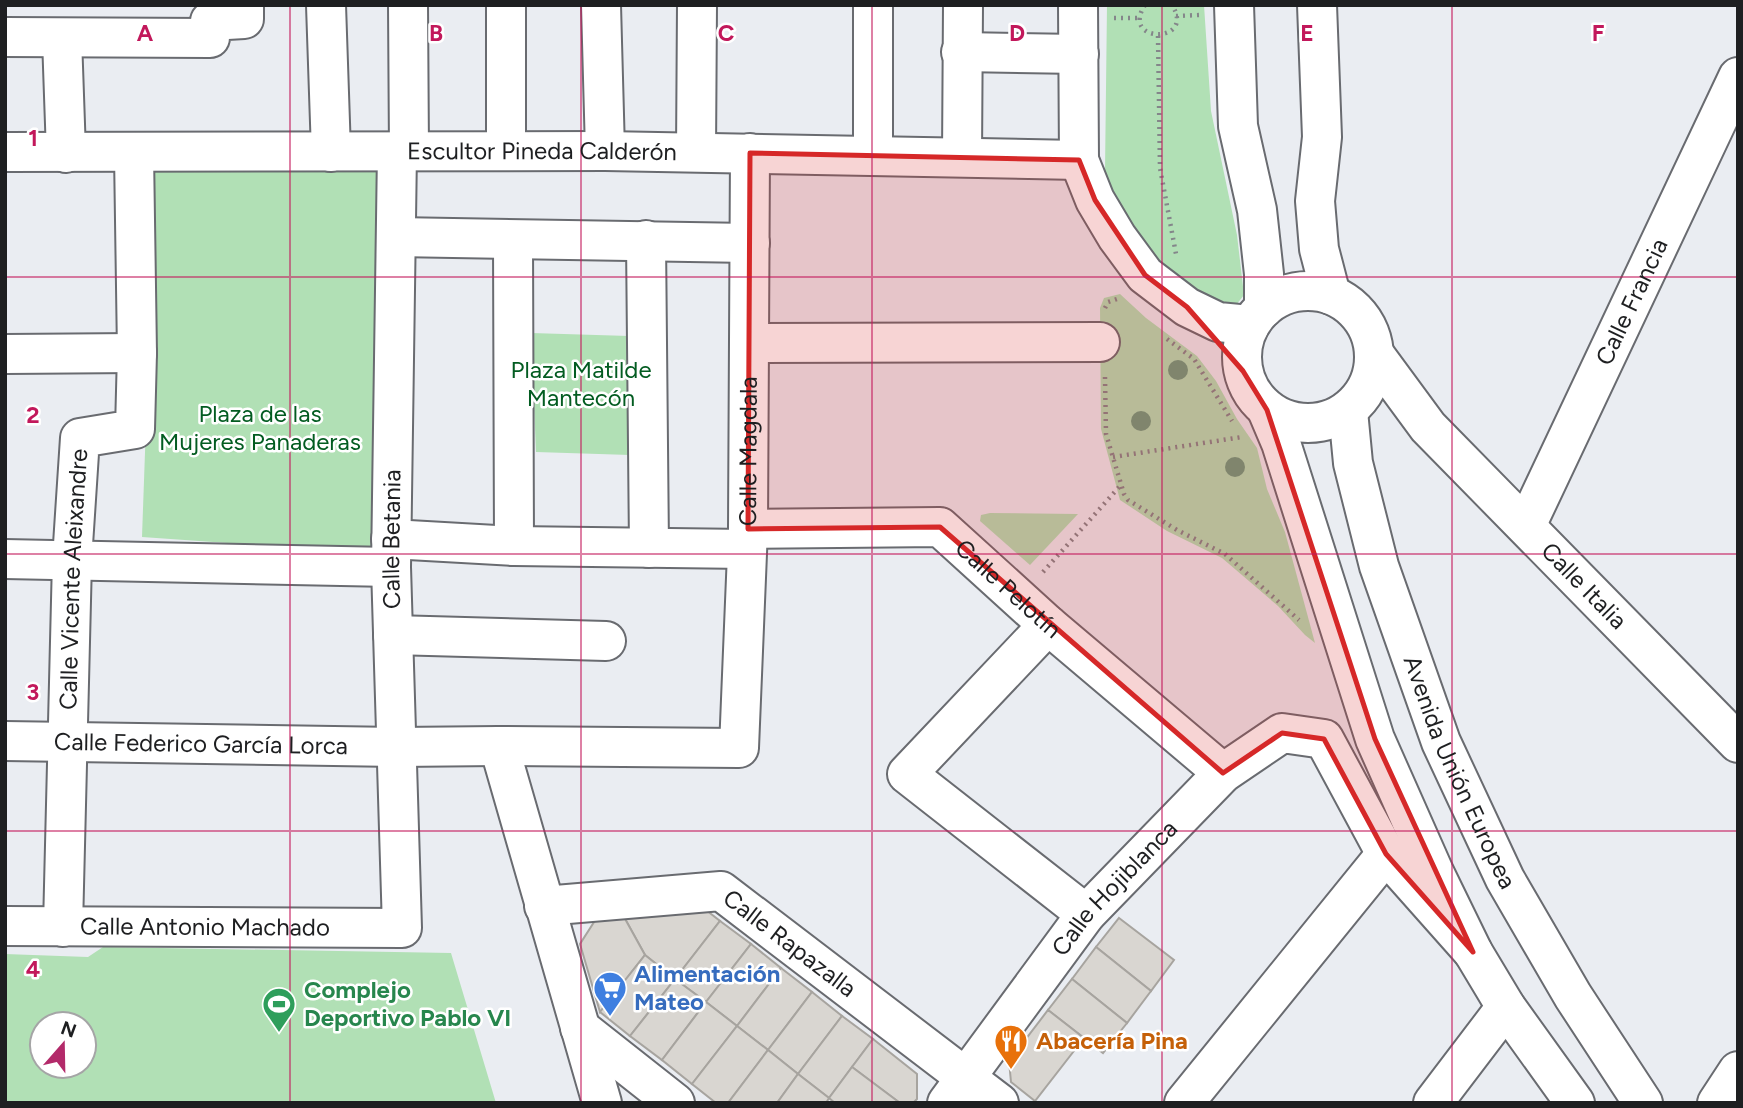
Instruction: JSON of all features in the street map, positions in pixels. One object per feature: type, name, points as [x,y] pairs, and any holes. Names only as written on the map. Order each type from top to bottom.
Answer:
[{"type":"street","points":[[5,37],[210,38],[210,21],[244,19],[244,5]]},
{"type":"street","points":[[326,5],[331,152]]},
{"type":"street","name":"Calle Betania","points":[[402,928],[391,553],[396,237],[403,151],[408,5]]},
{"type":"street","points":[[506,5],[506,151]]},
{"type":"street","points":[[601,5],[605,151]]},
{"type":"street","points":[[696,152],[697,5]]},
{"type":"street","points":[[873,5],[873,155]]},
{"type":"street","points":[[962,157],[963,5]]},
{"type":"street","points":[[1078,5],[1079,160],[1095,200],[1117,237],[1145,275],[1187,307],[1218,322],[1257,316],[1283,296],[1301,291],[1316,291],[1349,304],[1372,335],[1375,355],[1373,374],[1356,403],[1323,422],[1246,425]]},
{"type":"street","points":[[1234,5],[1238,126],[1257,211],[1264,274],[1257,316],[1244,340],[1241,356],[1243,371],[1252,392],[1246,425]]},
{"type":"street","points":[[1317,5],[1322,137],[1315,201],[1319,249],[1331,295]]},
{"type":"street","points":[[62,38],[66,153]]},
{"type":"street","points":[[961,52],[1079,54]]},
{"type":"street","name":"Calle Francia","points":[[1525,526],[1725,136],[1738,77]]},
{"type":"street","name":"Escultor Pineda Calderón","points":[[5,152],[605,151],[1079,160]]},
{"type":"street","name":"Calle Vicente Aleixandre","points":[[63,927],[72,560],[80,438],[135,429],[137,352],[134,153]]},
{"type":"street","name":"Calle Magdala","points":[[738,748],[748,539],[750,153]]},
{"type":"street","points":[[396,237],[750,243]]},
{"type":"street","points":[[513,240],[514,546]]},
{"type":"street","points":[[646,240],[649,548]]},
{"type":"street","points":[[1187,307],[1243,371]]},
{"type":"street","points":[[749,343],[1103,342]]},
{"type":"street","points":[[5,354],[137,352]]},
{"type":"street","name":"Calle Italia","points":[[1375,355],[1428,427],[1738,743]]},
{"type":"street","name":"Calle Italia","points":[[1356,403],[1428,427]]},
{"type":"street","name":"Avenida Unión Europea","points":[[1356,403],[1353,463],[1379,566],[1441,742],[1505,879],[1573,996],[1643,1103]]},
{"type":"street","points":[[1246,425],[1281,443],[1375,739],[1434,872],[1473,952],[1506,1007],[1575,1103]]},
{"type":"street","name":"Calle Pelotín","points":[[5,559],[391,553],[514,546],[649,548],[940,527],[1048,625],[1223,773]]},
{"type":"street","points":[[1048,625],[906,774],[1086,914]]},
{"type":"street","points":[[393,635],[606,641]]},
{"type":"street","name":"Calle Hojiblanca","points":[[957,1090],[1086,914],[1223,773],[1282,733],[1324,739],[1386,854]]},
{"type":"street","name":"Calle Federico García Lorca","points":[[5,741],[397,747],[738,748]]},
{"type":"street","points":[[499,746],[602,1103]]},
{"type":"street","points":[[1184,1103],[1386,854],[1473,952]]},
{"type":"street","name":"Calle Rapazalla","points":[[544,906],[721,891],[957,1090],[999,1103]]},
{"type":"street","name":"Calle Antonio Machado","points":[[5,926],[402,928]]},
{"type":"street","points":[[1433,1103],[1506,1007]]},
{"type":"street","points":[[580,1028],[675,1103]]},
{"type":"street","points":[[1717,1103],[1738,1071]]},
{"type":"path","points":[[1145,5],[1140,15],[1142,26],[1150,34],[1158,36],[1167,33],[1175,24],[1176,13],[1172,5]]},
{"type":"path","points":[[1158,36],[1160,168],[1176,255]]},
{"type":"path","points":[[1121,302],[1117,299],[1106,304],[1103,342],[1106,434],[1128,500],[1159,520],[1225,554],[1307,628],[1304,615]]},
{"type":"path","points":[[1163,337],[1194,359],[1246,425],[1246,442]]},
{"type":"path","points":[[1113,457],[1246,425]]},
{"type":"path","points":[[1047,569],[1121,485]]},
{"type":"highlighted area","points":[[750,153],[1079,160],[1095,200],[1145,275],[1187,307],[1243,371],[1267,410],[1375,739],[1473,952],[1386,854],[1324,739],[1282,733],[1223,773],[940,527],[748,529]]},
{"type":"green space","points":[[1107,5],[1204,5],[1211,111],[1237,235],[1244,295],[1236,305],[1221,310],[1169,273],[1140,243],[1119,211],[1105,171]]},
{"type":"green space","name":"Plaza de las Mujeres Panaderas","points":[[380,165],[372,553],[142,537],[155,171]]},
{"type":"green space","points":[[1120,294],[1146,318],[1197,356],[1216,381],[1257,448],[1267,489],[1285,532],[1315,643],[1278,606],[1222,558],[1167,531],[1120,500],[1101,429],[1100,308],[1104,298]]},
{"type":"green space","name":"Plaza Matilde Mantecón","points":[[531,333],[629,336],[630,455],[536,452]]},
{"type":"green space","points":[[1078,514],[1030,565],[980,521],[981,515]]},
{"type":"green space","name":"Complejo Deportivo Pablo VI","points":[[103,947],[451,953],[496,1103],[5,1103],[5,954],[88,957]]},
{"type":"building","points":[[706,910],[720,921],[675,979],[645,955],[624,917]]},
{"type":"building","points":[[624,917],[645,955],[600,1012],[580,944],[596,919]]},
{"type":"building","points":[[1119,918],[1174,960],[1151,991],[1096,947]]},
{"type":"building","points":[[720,921],[751,944],[706,1002],[675,979]]},
{"type":"building","points":[[751,944],[781,968],[737,1026],[706,1002]]},
{"type":"building","points":[[1096,947],[1151,991],[1127,1023],[1072,979]]},
{"type":"building","points":[[645,955],[675,979],[630,1036],[600,1012]]},
{"type":"building","points":[[781,968],[812,992],[768,1050],[737,1026]]},
{"type":"building","points":[[675,979],[706,1002],[662,1060],[630,1036]]},
{"type":"building","points":[[1072,979],[1127,1023],[1103,1053],[1048,1010]]},
{"type":"building","points":[[812,992],[842,1016],[798,1074],[768,1050]]},
{"type":"building","points":[[706,1002],[737,1026],[692,1084],[662,1060]]},
{"type":"building","points":[[1048,1010],[1084,1038],[1035,1101],[1011,1082],[1009,1061]]},
{"type":"building","points":[[842,1016],[873,1039],[829,1098],[798,1074]]},
{"type":"building","points":[[737,1026],[768,1050],[728,1103],[716,1103],[692,1084]]},
{"type":"building","points":[[873,1039],[917,1074],[917,1099],[913,1103],[900,1103],[852,1067]]},
{"type":"building","points":[[768,1050],[798,1074],[777,1103],[728,1103]]},
{"type":"building","points":[[852,1067],[900,1103],[835,1103],[829,1098]]},
{"type":"building","points":[[798,1074],[829,1098],[826,1103],[777,1103]]},
{"type":"place","name":"Alimentación Mateo","points":[[610,1018]]},
{"type":"place","name":"Complejo Deportivo Pablo VI","points":[[279,1034]]},
{"type":"place","name":"Abacería Pina","points":[[1011,1071]]}]
